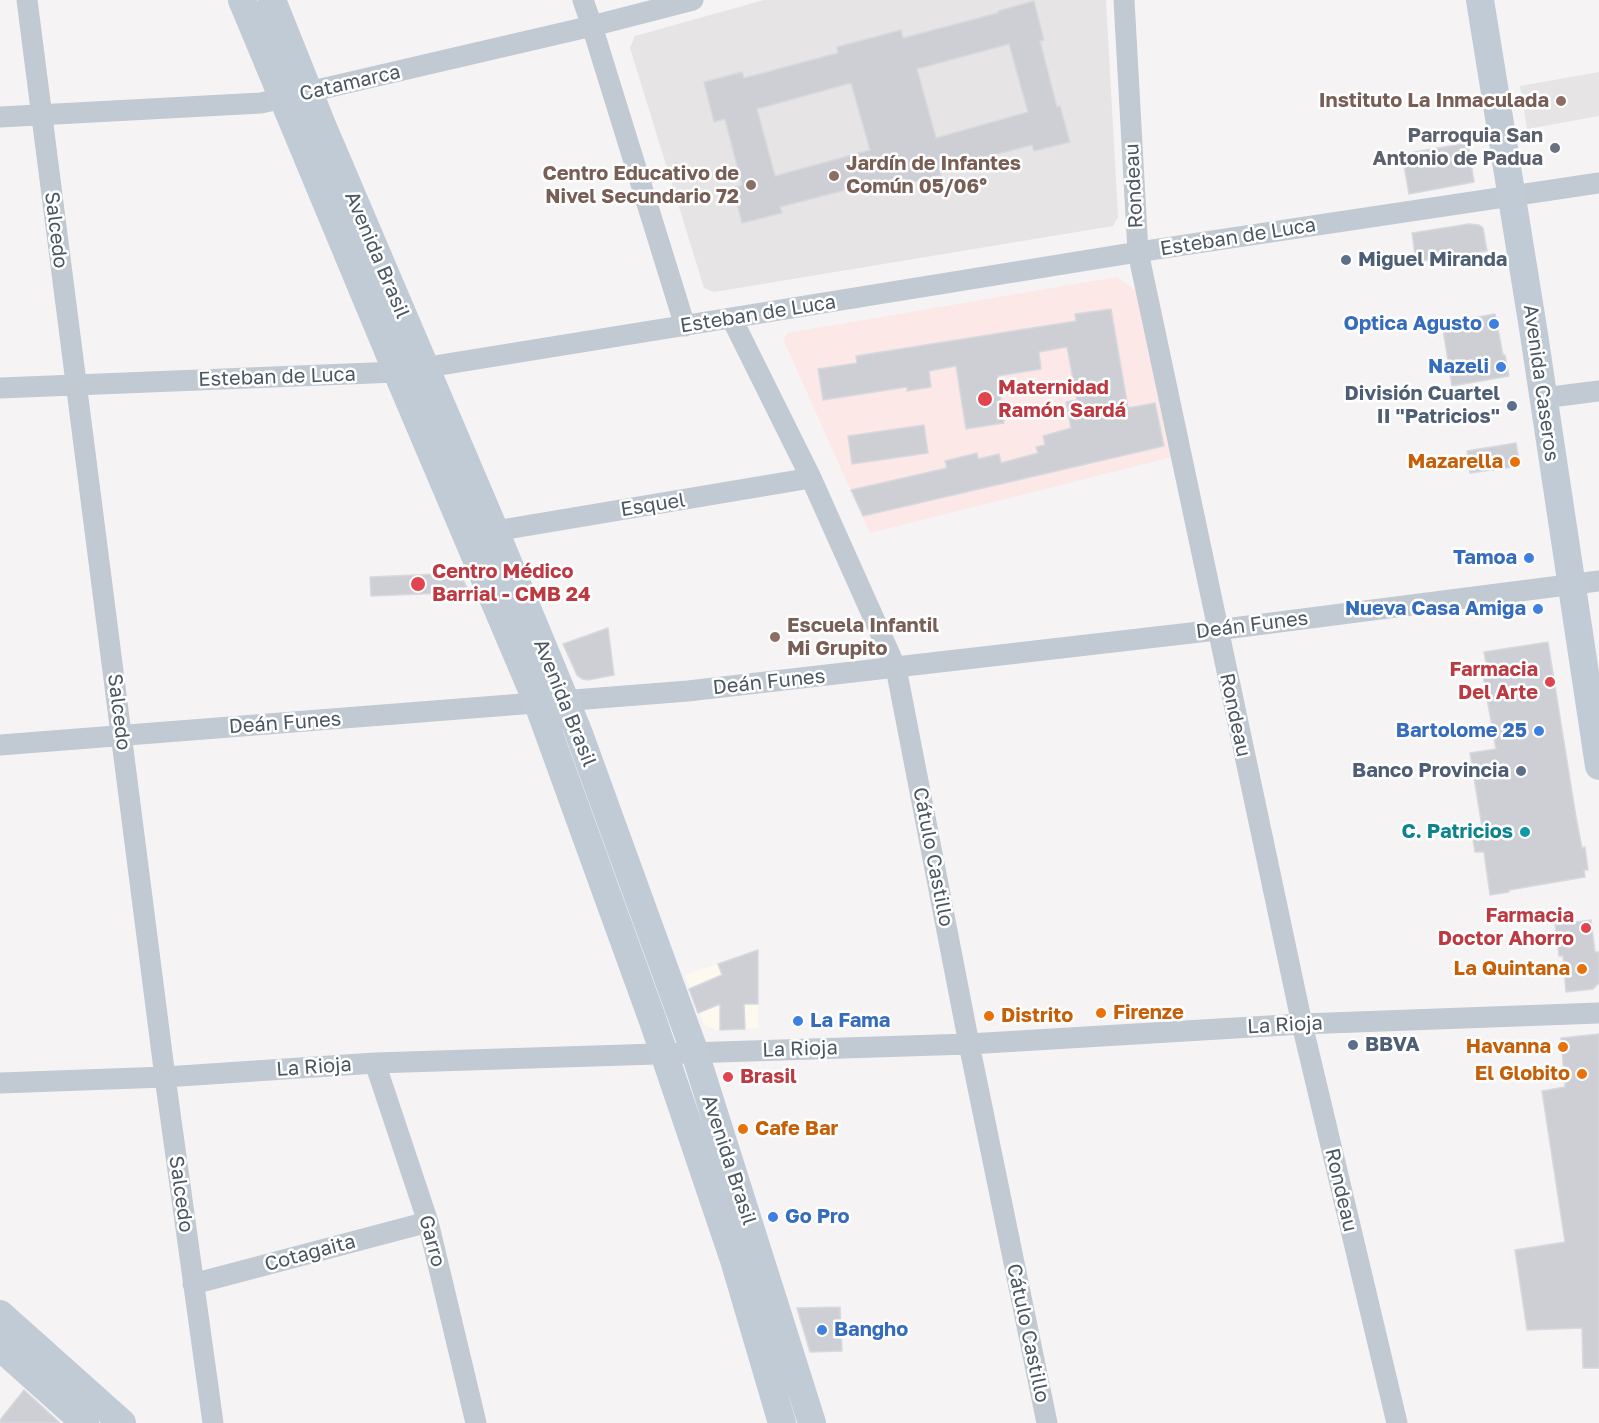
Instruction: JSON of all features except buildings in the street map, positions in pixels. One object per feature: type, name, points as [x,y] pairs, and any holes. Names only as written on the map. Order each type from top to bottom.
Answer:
[{"type":"main road","name":"Avenida Brasil","points":[[242,0],[297,96],[411,370],[538,704],[664,1054],[734,1260],[783,1423]]},
{"type":"main road","name":"Avenida Brasil","points":[[272,0],[297,96]]},
{"type":"main road","name":"Avenida Caseros","points":[[1480,0],[1599,766]]},
{"type":"main road","name":"Avenida Brasil","points":[[411,370],[495,531],[566,702],[695,1053],[812,1423]]},
{"type":"main road","points":[[0,1314],[122,1423]]},
{"type":"main road","points":[[0,1347],[85,1423]]},
{"type":"street","name":"Salcedo","points":[[27,0],[165,1077],[213,1423]]},
{"type":"street","points":[[583,0],[686,326]]},
{"type":"street","name":"Catamarca","points":[[0,117],[261,103],[592,26],[693,0]]},
{"type":"street","name":"Rondeau","points":[[1124,0],[1138,252],[1302,1024],[1397,1423]]},
{"type":"street","name":"Esteban de Luca","points":[[0,388],[411,370],[1138,252],[1599,183]]},
{"type":"street","name":"Cátulo Castillo","points":[[732,319],[811,478],[896,668],[969,1044],[1047,1423]]},
{"type":"street","points":[[1543,398],[1599,391]]},
{"type":"street","name":"Esquel","points":[[495,531],[811,478]]},
{"type":"street","name":"Deán Funes","points":[[0,745],[688,691],[1217,630],[1599,581]]},
{"type":"street","name":"La Rioja","points":[[0,1083],[165,1077],[375,1063],[969,1044],[1302,1024],[1599,1013]]},
{"type":"street","name":"Garro","points":[[375,1063],[428,1222],[477,1423]]},
{"type":"street","name":"Cotagaita","points":[[193,1284],[428,1222]]},
{"type":"shaded area","points":[[764,0],[1106,0],[1118,217],[1113,226],[714,292],[704,288],[630,48],[635,36]]},
{"type":"shaded area","name":"Instituto La Inmaculada","points":[[1599,72],[1599,116],[1527,129],[1520,86]]},
{"type":"shaded area","name":"Maternidad Ramón Sardá","points":[[1117,277],[1136,291],[1172,457],[870,533],[784,341],[787,333]]},
{"type":"shaded area","points":[[758,950],[758,1028],[717,1030],[704,1025],[685,975]]},
{"type":"place","name":"Instituto La Inmaculada","points":[[1561,101]]},
{"type":"place","name":"Parroquia San Antonio de Padua","points":[[1555,148]]},
{"type":"place","name":"Jardín de Infantes Común 05/06°","points":[[834,176]]},
{"type":"place","name":"Centro Educativo de Nivel Secundario 72","points":[[751,185]]},
{"type":"place","name":"Miguel Miranda","points":[[1346,260]]},
{"type":"place","name":"Optica Agusto","points":[[1494,324]]},
{"type":"place","name":"Nazeli","points":[[1501,367]]},
{"type":"place","name":"Maternidad Ramón Sardá","points":[[985,399]]},
{"type":"place","name":"División Cuartel II \"Patricios\"","points":[[1512,406]]},
{"type":"place","name":"Mazarella","points":[[1515,462]]},
{"type":"place","name":"Tamoa","points":[[1529,558]]},
{"type":"place","name":"Centro Médico Barrial - CMB 24","points":[[418,584]]},
{"type":"place","name":"Nueva Casa Amiga","points":[[1538,609]]},
{"type":"place","name":"Escuela Infantil Mi Grupito","points":[[775,637]]},
{"type":"place","name":"Farmacia Del Arte","points":[[1550,682]]},
{"type":"place","name":"Bartolome 25","points":[[1539,731]]},
{"type":"place","name":"Banco Provincia","points":[[1521,771]]},
{"type":"place","name":"C. Patricios","points":[[1525,832]]},
{"type":"place","name":"Farmacia Doctor Ahorro","points":[[1586,928]]},
{"type":"place","name":"La Quintana","points":[[1582,969]]},
{"type":"place","name":"Firenze","points":[[1101,1013]]},
{"type":"place","name":"Distrito","points":[[989,1016]]},
{"type":"place","name":"La Fama","points":[[798,1021]]},
{"type":"place","name":"BBVA","points":[[1353,1045]]},
{"type":"place","name":"Havanna","points":[[1563,1047]]},
{"type":"place","name":"El Globito","points":[[1582,1074]]},
{"type":"place","name":"Brasil","points":[[728,1077]]},
{"type":"place","name":"Cafe Bar","points":[[743,1129]]},
{"type":"place","name":"Go Pro","points":[[773,1217]]},
{"type":"place","name":"Bangho","points":[[822,1330]]}]
